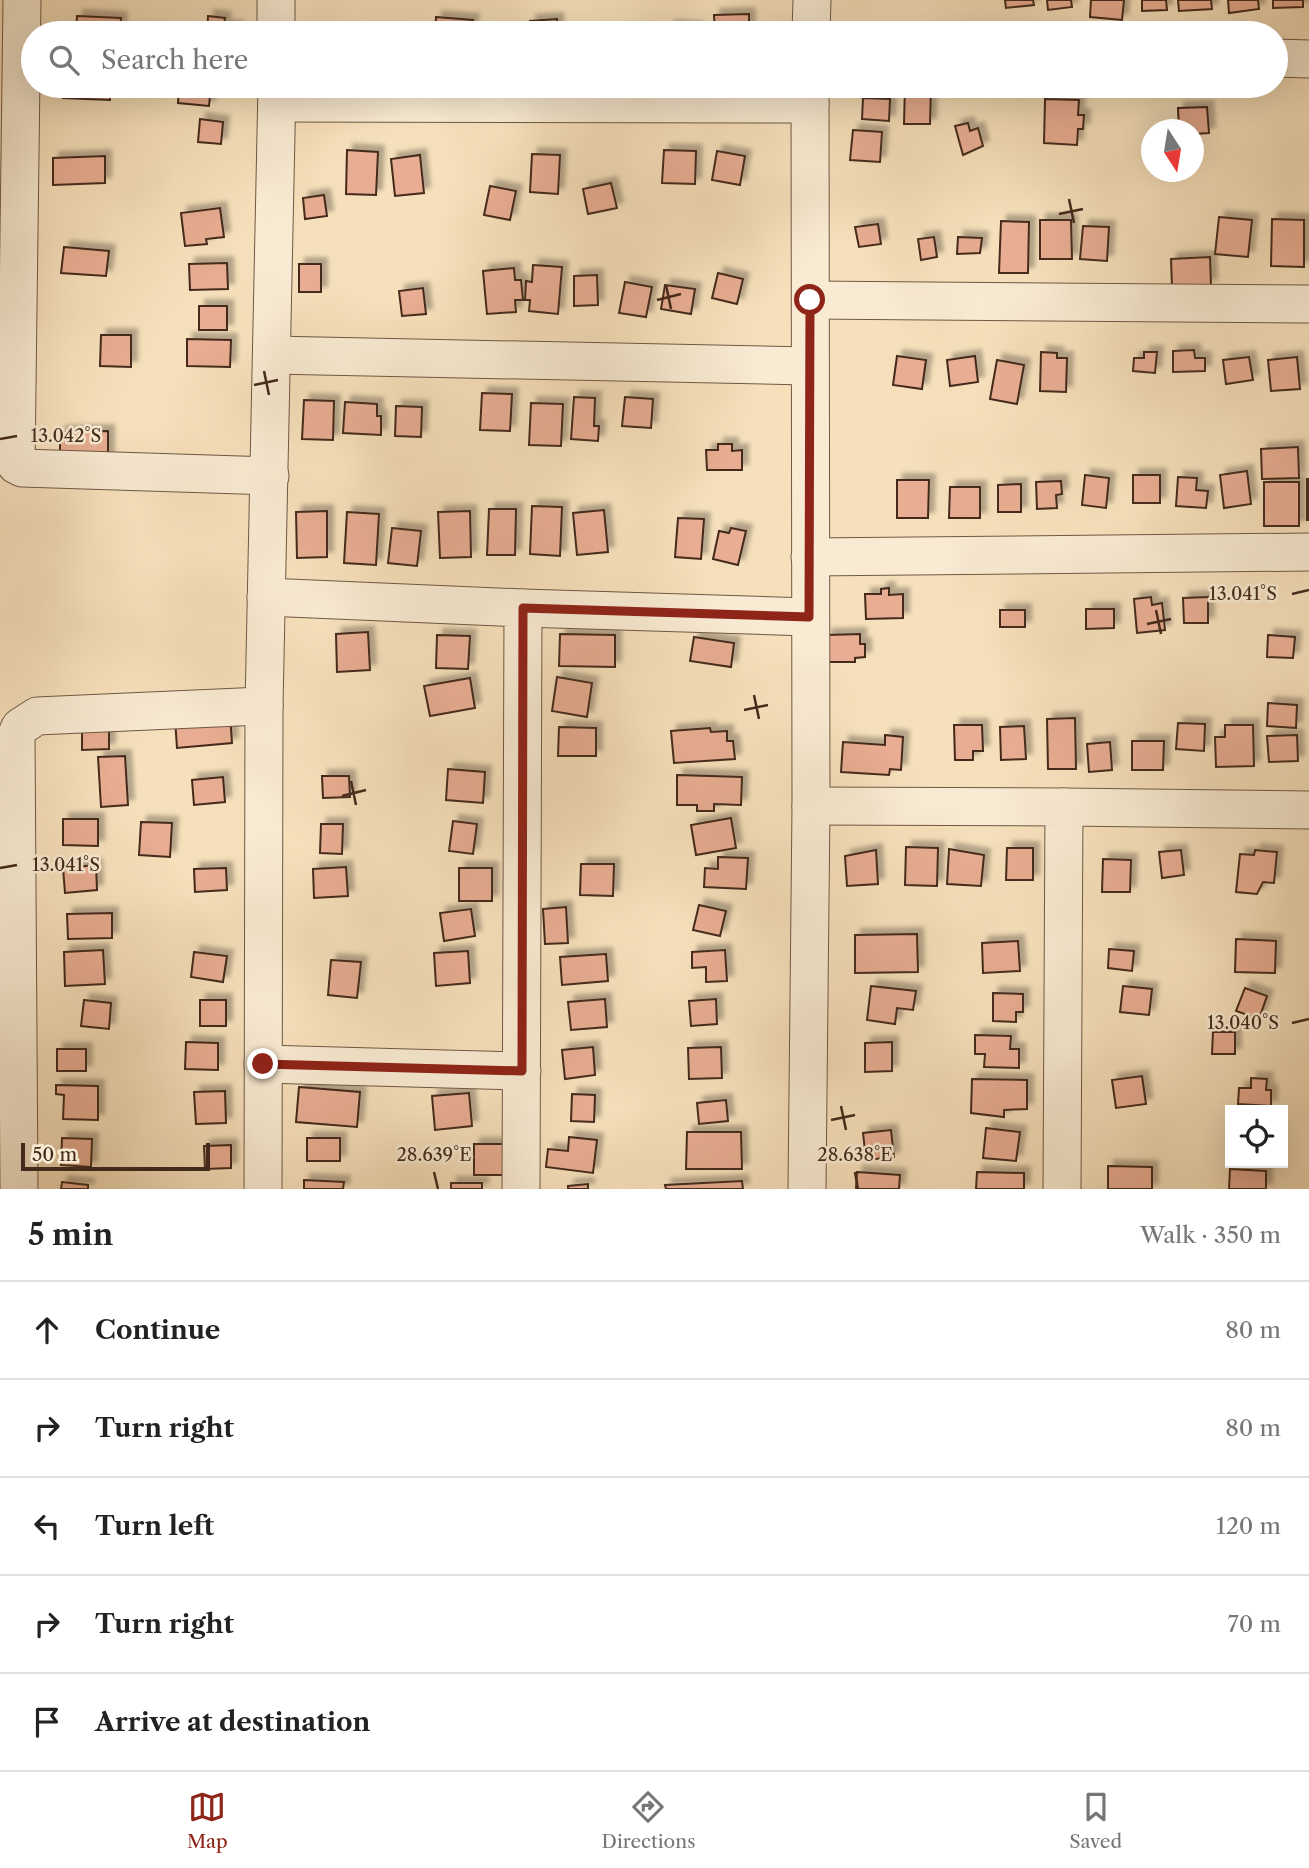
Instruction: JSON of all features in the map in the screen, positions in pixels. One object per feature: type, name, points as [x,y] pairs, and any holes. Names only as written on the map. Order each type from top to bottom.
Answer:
[{"type":"street","points":[[22,0],[22,21]]},
{"type":"street","points":[[276,0],[276,21]]},
{"type":"street","points":[[811,21],[812,0]]},
{"type":"street","points":[[1288,58],[1309,59]]},
{"type":"street","points":[[21,78],[16,465],[22,468],[270,476]]},
{"type":"street","points":[[263,1189],[264,706],[277,98]]},
{"type":"street","points":[[807,1189],[811,806],[808,366],[810,98]]},
{"type":"street","points":[[810,300],[1309,304]]},
{"type":"street","points":[[272,355],[808,366]]},
{"type":"street","points":[[810,557],[1309,552]]},
{"type":"street","points":[[266,597],[809,617]]},
{"type":"street","points":[[521,1189],[523,608]]},
{"type":"street","points":[[19,1189],[16,736],[20,727],[37,716],[264,706]]},
{"type":"street","points":[[811,806],[1309,810]]},
{"type":"street","points":[[1062,1189],[1064,807]]},
{"type":"street","points":[[263,1064],[522,1071]]},
{"type":"building","points":[[1005,0],[1033,0],[1034,5],[1006,8]]},
{"type":"building","points":[[1047,0],[1071,0],[1072,7],[1048,10]]},
{"type":"building","points":[[1091,0],[1124,0],[1122,20],[1090,17]]},
{"type":"building","points":[[1142,0],[1166,0],[1167,10],[1142,11]]},
{"type":"building","points":[[1178,0],[1211,0],[1212,9],[1179,11]]},
{"type":"building","points":[[1228,0],[1258,0],[1259,9],[1229,13]]},
{"type":"building","points":[[1273,0],[1303,0],[1303,7],[1273,8]]},
{"type":"building","points":[[749,14],[749,21],[714,21],[714,15]]},
{"type":"building","points":[[77,16],[121,18],[121,21],[77,21]]},
{"type":"building","points":[[208,16],[225,18],[225,21],[208,21]]},
{"type":"building","points":[[436,17],[473,20],[473,21],[436,21]]},
{"type":"building","points":[[63,98],[110,98],[110,100]]},
{"type":"building","points":[[178,98],[210,98],[209,106],[178,103]]},
{"type":"building","points":[[863,98],[890,99],[889,121],[862,119]]},
{"type":"building","points":[[905,98],[931,98],[930,124],[904,124]]},
{"type":"building","points":[[1045,99],[1079,100],[1078,115],[1084,115],[1083,129],[1078,129],[1077,145],[1044,143]]},
{"type":"building","points":[[1207,107],[1209,133],[1204,133],[1204,119],[1178,119],[1178,108]]},
{"type":"building","points":[[200,119],[223,122],[221,144],[198,142]]},
{"type":"building","points":[[968,123],[970,131],[978,128],[983,146],[963,155],[955,126]]},
{"type":"building","points":[[853,130],[882,132],[880,162],[850,160]]},
{"type":"building","points":[[347,150],[378,152],[376,195],[346,194]]},
{"type":"building","points":[[664,150],[696,151],[695,184],[662,183]]},
{"type":"building","points":[[717,151],[745,156],[740,185],[712,180]]},
{"type":"building","points":[[532,154],[560,155],[558,194],[530,192]]},
{"type":"building","points":[[420,155],[424,193],[395,196],[391,159]]},
{"type":"building","points":[[105,156],[105,183],[53,185],[53,158]]},
{"type":"building","points":[[611,183],[617,208],[588,214],[583,189]]},
{"type":"building","points":[[490,186],[516,191],[510,220],[484,215]]},
{"type":"building","points":[[324,195],[327,216],[305,219],[303,198]]},
{"type":"building","points":[[220,208],[224,237],[206,239],[207,244],[185,246],[181,213]]},
{"type":"building","points":[[1219,217],[1252,220],[1248,257],[1215,254]]},
{"type":"building","points":[[1272,219],[1304,220],[1304,267],[1271,266]]},
{"type":"building","points":[[1040,220],[1071,220],[1072,259],[1040,259]]},
{"type":"building","points":[[1001,221],[1029,222],[1028,273],[999,273]]},
{"type":"building","points":[[878,224],[881,244],[859,247],[855,227]]},
{"type":"building","points":[[1083,226],[1109,227],[1107,261],[1080,259]]},
{"type":"building","points":[[934,237],[937,257],[921,260],[918,239]]},
{"type":"building","points":[[958,237],[982,238],[980,253],[957,254]]},
{"type":"building","points":[[64,247],[109,251],[106,276],[61,273]]},
{"type":"building","points":[[1210,257],[1211,285],[1172,286],[1171,259]]},
{"type":"building","points":[[227,263],[228,289],[190,290],[189,264]]},
{"type":"building","points":[[299,264],[321,264],[321,292],[299,292]]},
{"type":"building","points":[[533,265],[562,267],[558,314],[529,311],[530,300],[525,300],[526,281],[532,282]]},
{"type":"building","points":[[514,268],[515,280],[521,280],[523,300],[515,300],[516,312],[487,314],[483,271]]},
{"type":"building","points":[[718,273],[743,279],[737,304],[712,298]]},
{"type":"building","points":[[597,275],[598,305],[574,306],[574,276]]},
{"type":"building","points":[[625,282],[652,287],[646,317],[619,313]]},
{"type":"building","points":[[665,285],[695,289],[691,314],[661,309]]},
{"type":"building","points":[[423,288],[426,314],[402,316],[399,291]]},
{"type":"building","points":[[199,306],[227,306],[227,330],[199,330]]},
{"type":"building","points":[[101,335],[131,335],[131,367],[100,366]]},
{"type":"building","points":[[187,339],[231,340],[230,367],[187,366]]},
{"type":"building","points":[[1194,350],[1195,358],[1205,358],[1205,371],[1173,372],[1173,351]]},
{"type":"building","points":[[1041,352],[1057,353],[1057,358],[1067,358],[1066,392],[1040,391]]},
{"type":"building","points":[[1144,352],[1157,352],[1155,373],[1133,371],[1134,358],[1144,358]]},
{"type":"building","points":[[897,356],[926,360],[922,389],[893,385]]},
{"type":"building","points":[[975,356],[978,382],[950,386],[947,360]]},
{"type":"building","points":[[1249,357],[1253,380],[1226,384],[1223,360]]},
{"type":"building","points":[[1297,357],[1300,389],[1271,391],[1268,360]]},
{"type":"building","points":[[997,360],[1024,365],[1017,404],[990,399]]},
{"type":"building","points":[[482,393],[512,394],[510,431],[480,430]]},
{"type":"building","points":[[574,397],[595,398],[594,426],[599,426],[598,441],[571,439]]},
{"type":"building","points":[[625,397],[653,399],[651,428],[622,426]]},
{"type":"building","points":[[304,400],[334,401],[333,440],[302,439]]},
{"type":"building","points":[[345,402],[377,404],[377,416],[381,416],[381,435],[343,433]]},
{"type":"building","points":[[531,403],[563,404],[561,446],[529,445]]},
{"type":"building","points":[[396,406],[422,407],[421,437],[395,436]]},
{"type":"building","points":[[108,431],[108,459],[60,459],[60,432]]},
{"type":"building","points":[[718,444],[732,444],[732,451],[742,450],[742,470],[707,470],[706,450],[718,450]]},
{"type":"building","points":[[1298,447],[1299,478],[1262,479],[1261,449]]},
{"type":"building","points":[[1247,471],[1251,504],[1224,508],[1220,475]]},
{"type":"building","points":[[1085,475],[1109,478],[1106,508],[1082,505]]},
{"type":"building","points":[[1133,475],[1160,475],[1160,503],[1133,503]]},
{"type":"building","points":[[1178,477],[1197,478],[1196,490],[1208,491],[1206,508],[1176,506]]},
{"type":"building","points":[[1309,479],[1309,520],[1307,520]]},
{"type":"building","points":[[897,480],[929,480],[928,518],[897,518]]},
{"type":"building","points":[[1061,481],[1062,494],[1056,495],[1057,508],[1037,509],[1036,482]]},
{"type":"building","points":[[1264,482],[1299,482],[1299,526],[1264,526]]},
{"type":"building","points":[[1021,484],[1021,512],[998,512],[998,485]]},
{"type":"building","points":[[950,487],[980,487],[980,518],[949,518]]},
{"type":"building","points":[[532,506],[562,507],[560,556],[530,554]]},
{"type":"building","points":[[489,509],[516,509],[515,555],[487,555]]},
{"type":"building","points":[[604,510],[608,552],[577,555],[573,513]]},
{"type":"building","points":[[327,511],[327,557],[297,558],[296,512]]},
{"type":"building","points":[[470,511],[471,557],[440,558],[438,512]]},
{"type":"building","points":[[347,512],[379,514],[376,565],[344,563]]},
{"type":"building","points":[[678,518],[704,519],[701,559],[675,557]]},
{"type":"building","points":[[392,528],[421,531],[417,566],[388,563]]},
{"type":"building","points":[[731,528],[746,531],[738,565],[713,559],[719,531],[729,533]]},
{"type":"building","points":[[889,588],[889,595],[903,594],[903,618],[866,619],[865,594],[881,594],[881,589]]},
{"type":"building","points":[[1151,597],[1152,605],[1162,603],[1165,630],[1137,633],[1134,599]]},
{"type":"building","points":[[1208,597],[1208,623],[1184,623],[1183,598]]},
{"type":"building","points":[[1086,609],[1114,609],[1114,628],[1086,629]]},
{"type":"building","points":[[1000,610],[1025,610],[1025,627],[1000,627]]},
{"type":"building","points":[[368,632],[370,670],[337,672],[336,634]]},
{"type":"building","points":[[560,634],[615,635],[615,667],[559,666]]},
{"type":"building","points":[[860,634],[860,644],[865,644],[865,657],[855,658],[855,662],[827,662],[826,635]]},
{"type":"building","points":[[437,635],[470,636],[468,669],[436,668]]},
{"type":"building","points":[[1268,635],[1295,637],[1293,658],[1267,657]]},
{"type":"building","points":[[694,637],[734,643],[731,667],[690,661]]},
{"type":"building","points":[[557,677],[592,683],[587,717],[552,711]]},
{"type":"building","points":[[470,678],[475,708],[430,716],[424,686]]},
{"type":"building","points":[[1268,703],[1297,705],[1296,728],[1267,726]]},
{"type":"building","points":[[230,714],[232,743],[177,748],[175,719]]},
{"type":"building","points":[[1075,718],[1076,769],[1048,769],[1047,719]]},
{"type":"building","points":[[82,721],[109,721],[109,749],[82,750]]},
{"type":"building","points":[[1178,723],[1205,724],[1204,751],[1176,749]]},
{"type":"building","points":[[954,725],[982,725],[983,751],[973,751],[973,760],[955,760]]},
{"type":"building","points":[[1225,725],[1253,725],[1254,766],[1216,767],[1215,737],[1225,737]]},
{"type":"building","points":[[1024,726],[1026,759],[1001,760],[1000,727]]},
{"type":"building","points":[[559,727],[596,728],[596,756],[558,756]]},
{"type":"building","points":[[710,728],[711,732],[727,731],[727,741],[733,741],[735,759],[674,763],[671,731]]},
{"type":"building","points":[[885,735],[903,737],[901,770],[890,769],[889,775],[841,772],[843,742],[885,745]]},
{"type":"building","points":[[1297,735],[1298,761],[1269,762],[1267,736]]},
{"type":"building","points":[[1132,741],[1164,741],[1163,770],[1132,770]]},
{"type":"building","points":[[1110,742],[1112,770],[1089,772],[1087,744]]},
{"type":"building","points":[[125,756],[128,805],[101,807],[98,757]]},
{"type":"building","points":[[448,769],[485,772],[483,803],[446,800]]},
{"type":"building","points":[[677,775],[742,777],[741,805],[714,804],[714,811],[697,811],[697,805],[677,805]]},
{"type":"building","points":[[322,776],[349,776],[350,797],[323,798]]},
{"type":"building","points":[[223,777],[225,802],[194,805],[192,780]]},
{"type":"building","points":[[731,818],[736,848],[696,855],[691,825]]},
{"type":"building","points":[[63,819],[98,819],[98,846],[63,845]]},
{"type":"building","points":[[453,821],[477,824],[473,854],[449,851]]},
{"type":"building","points":[[141,822],[172,823],[170,857],[139,855]]},
{"type":"building","points":[[321,824],[343,824],[342,854],[320,853]]},
{"type":"building","points":[[906,847],[938,848],[937,886],[905,885]]},
{"type":"building","points":[[1007,848],[1033,848],[1033,880],[1006,880]]},
{"type":"building","points":[[949,849],[984,855],[981,886],[947,884]]},
{"type":"building","points":[[876,850],[878,884],[847,886],[845,856]]},
{"type":"building","points":[[1181,850],[1184,875],[1162,878],[1159,852]]},
{"type":"building","points":[[1255,850],[1277,852],[1274,883],[1263,882],[1257,894],[1236,892],[1240,854],[1254,855]]},
{"type":"building","points":[[718,857],[748,858],[746,889],[704,887],[705,868],[718,869]]},
{"type":"building","points":[[1103,859],[1131,860],[1130,892],[1102,892]]},
{"type":"building","points":[[581,864],[614,864],[613,896],[580,895]]},
{"type":"building","points":[[96,865],[97,890],[65,893],[63,868]]},
{"type":"building","points":[[346,867],[348,896],[314,898],[313,869]]},
{"type":"building","points":[[226,868],[227,890],[195,892],[194,869]]},
{"type":"building","points":[[459,868],[492,868],[492,901],[459,901]]},
{"type":"building","points":[[699,905],[726,911],[720,936],[693,930]]},
{"type":"building","points":[[566,907],[568,943],[545,944],[543,909]]},
{"type":"building","points":[[471,909],[475,936],[444,941],[440,913]]},
{"type":"building","points":[[112,913],[112,938],[68,939],[67,914]]},
{"type":"building","points":[[917,934],[918,972],[855,973],[855,935]]},
{"type":"building","points":[[1236,939],[1276,941],[1275,973],[1235,972]]},
{"type":"building","points":[[1018,941],[1020,971],[983,973],[982,943]]},
{"type":"building","points":[[1109,949],[1134,951],[1132,971],[1108,968]]},
{"type":"building","points":[[103,950],[105,984],[65,986],[64,952]]},
{"type":"building","points":[[725,950],[727,981],[706,982],[706,967],[692,968],[692,952]]},
{"type":"building","points":[[468,951],[470,983],[436,986],[434,953]]},
{"type":"building","points":[[194,952],[227,956],[223,982],[191,977]]},
{"type":"building","points":[[606,954],[608,981],[562,985],[560,957]]},
{"type":"building","points":[[331,960],[361,962],[357,998],[328,995]]},
{"type":"building","points":[[871,986],[916,991],[913,1010],[897,1008],[895,1024],[867,1020]]},
{"type":"building","points":[[1123,986],[1152,989],[1149,1015],[1120,1012]]},
{"type":"building","points":[[1245,988],[1267,996],[1259,1019],[1236,1011]]},
{"type":"building","points":[[993,993],[1023,994],[1023,1012],[1016,1012],[1016,1022],[993,1021]]},
{"type":"building","points":[[605,999],[607,1027],[571,1030],[568,1002]]},
{"type":"building","points":[[716,999],[717,1024],[691,1026],[689,1001]]},
{"type":"building","points":[[84,1000],[111,1003],[109,1029],[81,1026]]},
{"type":"building","points":[[200,1000],[226,1000],[226,1026],[200,1026]]},
{"type":"building","points":[[1213,1032],[1235,1032],[1235,1054],[1212,1054]]},
{"type":"building","points":[[975,1035],[1011,1036],[1010,1049],[1019,1049],[1019,1068],[984,1067],[985,1054],[975,1054]]},
{"type":"building","points":[[186,1042],[218,1043],[218,1070],[185,1069]]},
{"type":"building","points":[[892,1042],[892,1071],[865,1072],[865,1043]]},
{"type":"building","points":[[593,1047],[595,1075],[565,1079],[562,1050]]},
{"type":"building","points":[[721,1047],[722,1078],[689,1079],[688,1048]]},
{"type":"building","points":[[57,1049],[86,1049],[86,1071],[57,1071]]},
{"type":"building","points":[[1142,1076],[1146,1104],[1116,1108],[1112,1080]]},
{"type":"building","points":[[1251,1078],[1267,1079],[1266,1090],[1271,1090],[1271,1105],[1238,1104],[1239,1088],[1251,1088]]},
{"type":"building","points":[[972,1079],[1027,1080],[1027,1109],[1004,1110],[1004,1117],[971,1113]]},
{"type":"building","points":[[56,1085],[98,1086],[98,1120],[63,1119],[64,1095],[56,1094]]},
{"type":"building","points":[[299,1087],[360,1092],[357,1127],[296,1122]]},
{"type":"building","points":[[225,1091],[226,1123],[196,1124],[194,1092]]},
{"type":"building","points":[[469,1093],[472,1126],[435,1130],[432,1096]]},
{"type":"building","points":[[572,1094],[595,1095],[594,1122],[571,1121]]},
{"type":"building","points":[[726,1100],[728,1121],[699,1124],[697,1103]]},
{"type":"building","points":[[986,1128],[1020,1132],[1016,1161],[983,1158]]},
{"type":"building","points":[[891,1130],[894,1157],[866,1160],[863,1133]]},
{"type":"building","points":[[687,1132],[741,1132],[742,1169],[686,1169]]},
{"type":"building","points":[[569,1137],[597,1140],[593,1173],[546,1167],[548,1149],[568,1151]]},
{"type":"building","points":[[62,1138],[92,1139],[91,1167],[61,1165]]},
{"type":"building","points":[[307,1138],[340,1138],[340,1161],[307,1161]]},
{"type":"building","points":[[474,1144],[503,1144],[503,1175],[474,1175]]},
{"type":"building","points":[[231,1145],[231,1168],[205,1169],[204,1146]]},
{"type":"building","points":[[1108,1166],[1152,1167],[1152,1189],[1108,1189]]},
{"type":"building","points":[[1230,1169],[1266,1171],[1266,1189],[1229,1189]]},
{"type":"building","points":[[857,1172],[900,1175],[899,1189],[856,1189]]},
{"type":"building","points":[[977,1172],[1024,1173],[1024,1189],[976,1189]]},
{"type":"building","points":[[304,1180],[344,1182],[343,1189],[304,1189]]},
{"type":"building","points":[[742,1181],[743,1189],[666,1189],[665,1185]]},
{"type":"building","points":[[62,1182],[88,1185],[88,1189],[61,1189]]},
{"type":"building","points":[[451,1183],[482,1183],[482,1189],[451,1189]]},
{"type":"building","points":[[588,1184],[588,1189],[568,1189],[568,1186]]},
{"type":"route","points":[[263,1064],[522,1071],[523,608],[809,617],[810,300]]}]
